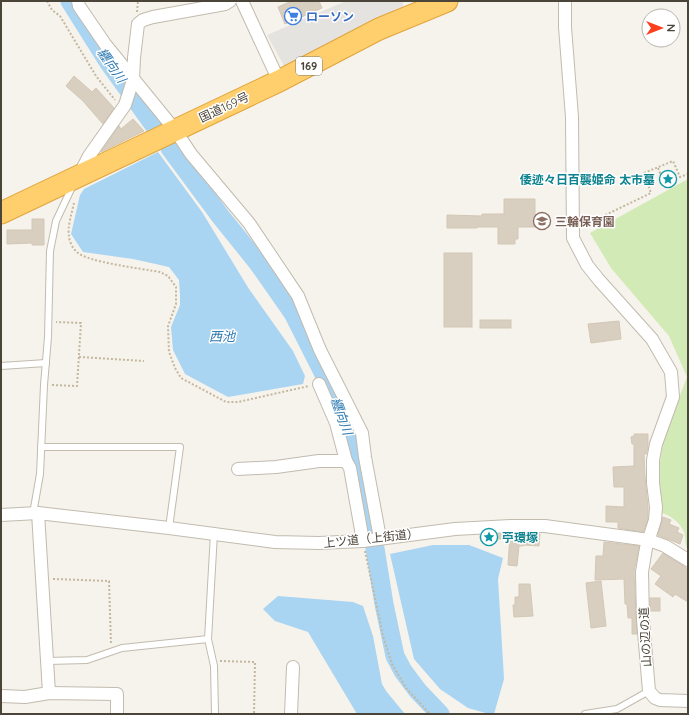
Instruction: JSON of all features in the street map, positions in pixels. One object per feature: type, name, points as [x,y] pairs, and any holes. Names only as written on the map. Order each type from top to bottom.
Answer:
[{"type":"highway","name":"国道169号","points":[[1,213],[279,81],[379,29],[447,1]]},
{"type":"street","points":[[78,1],[79,6],[133,82],[175,130],[191,154],[249,223],[298,296],[320,350],[362,433],[372,540]]},
{"type":"street","points":[[78,176],[89,156],[124,107],[133,82],[138,24],[143,20],[153,17],[225,4],[230,1]]},
{"type":"street","points":[[242,1],[279,81]]},
{"type":"street","name":"山の辺の道","points":[[565,1],[565,27],[572,117],[573,238],[587,265],[652,339],[671,372],[673,397],[656,444],[653,460],[653,483],[656,506],[655,520],[646,548],[642,572],[643,620],[649,691]]},
{"type":"street","points":[[319,384],[336,423],[346,461],[350,468],[372,540]]},
{"type":"street","points":[[238,469],[276,467],[319,461],[346,461]]},
{"type":"street","points":[[38,512],[49,692]]},
{"type":"street","name":"上ツ道（上街道）","points":[[1,515],[38,512],[214,533],[275,542],[320,543],[372,540],[455,529],[545,526],[649,540],[665,546],[688,560]]},
{"type":"street","points":[[291,714],[293,667]]},
{"type":"street","points":[[649,691],[655,698],[660,700],[688,701]]},
{"type":"street","points":[[1,696],[25,697],[49,692],[117,694],[117,714]]},
{"type":"lane","points":[[38,512],[34,508],[40,474],[48,322],[50,250],[56,221],[78,176]]},
{"type":"lane","points":[[1,366],[46,364]]},
{"type":"lane","points":[[41,446],[180,447],[170,528]]},
{"type":"lane","points":[[214,533],[208,639],[214,666],[215,714]]},
{"type":"lane","points":[[47,661],[87,660],[122,648],[208,639]]},
{"type":"lane","points":[[585,714],[617,709],[649,691]]},
{"type":"path","points":[[47,1],[52,10],[60,16],[96,76],[124,107]]},
{"type":"path","points":[[572,228],[595,220],[651,193],[644,173],[673,161],[680,177],[688,174]]},
{"type":"path","points":[[658,167],[662,178]]},
{"type":"path","points":[[75,200],[68,234],[70,241],[77,252],[82,256],[98,260],[160,272],[168,276],[176,287],[176,304],[168,326],[169,352],[175,368],[181,378],[226,402],[238,402],[319,384]]},
{"type":"path","points":[[44,384],[77,386],[79,358],[81,323],[48,322]]},
{"type":"path","points":[[79,358],[144,361]]},
{"type":"path","points":[[372,540],[374,597],[392,664],[406,688],[430,714]]},
{"type":"path","points":[[42,579],[109,581],[111,651]]},
{"type":"path","points":[[213,661],[255,662],[254,714]]},
{"type":"green space","points":[[688,179],[688,550],[684,532],[678,522],[662,513],[659,469],[664,437],[687,377],[669,336],[611,268],[590,233]]},
{"type":"shaded area","points":[[346,1],[403,1],[403,9],[284,66],[267,35]]},
{"type":"water","name":"西池","points":[[158,152],[202,212],[249,289],[293,351],[305,376],[303,384],[228,397],[185,374],[173,350],[171,327],[180,305],[180,295],[179,280],[169,267],[133,259],[83,252],[71,234],[80,195],[84,189]]},
{"type":"water","points":[[433,545],[469,545],[503,558],[498,579],[504,679],[494,714],[468,708],[440,689],[414,659],[390,554]]},
{"type":"water","points":[[278,596],[353,602],[363,606],[373,636],[382,684],[405,714],[357,714],[308,632],[275,621],[263,609]]},
{"type":"building","name":"ローソン","points":[[292,1],[319,1],[322,8],[285,24],[278,7]]},
{"type":"building","points":[[74,76],[92,92],[96,88],[114,108],[103,124],[83,101],[66,86]]},
{"type":"building","points":[[133,119],[144,131],[101,152],[119,126],[121,129]]},
{"type":"building","points":[[504,199],[535,199],[535,215],[549,215],[549,227],[518,227],[518,239],[515,239],[515,244],[498,244],[498,227],[447,228],[447,215],[482,216],[482,214],[504,214]]},
{"type":"building","points":[[32,219],[44,219],[44,245],[32,245],[32,243],[7,244],[7,230],[32,230]]},
{"type":"building","points":[[444,253],[472,253],[472,327],[444,327]]},
{"type":"building","points":[[480,320],[511,320],[511,328],[480,328]]},
{"type":"building","points":[[619,321],[621,339],[591,343],[588,324]]},
{"type":"building","points":[[634,434],[648,434],[648,447],[646,454],[644,454],[648,519],[643,532],[618,528],[618,522],[606,522],[606,506],[624,507],[624,487],[614,487],[613,467],[634,466],[634,444],[632,444],[631,437],[634,436]]},
{"type":"building","points":[[663,517],[671,520],[669,524],[679,528],[677,532],[683,535],[680,544],[658,535]]},
{"type":"building","points":[[507,534],[507,539],[480,539],[480,535]]},
{"type":"building","points":[[510,534],[540,534],[539,546],[519,546],[517,566],[508,565]]},
{"type":"building","points":[[604,542],[639,546],[634,572],[637,634],[632,634],[632,618],[628,618],[627,604],[625,604],[624,579],[595,580],[596,556],[603,556]]},
{"type":"building","points":[[663,553],[688,569],[688,602],[675,594],[673,597],[655,584],[661,576],[651,569]]},
{"type":"building","points":[[601,581],[606,626],[591,628],[586,583]]},
{"type":"building","points":[[519,584],[530,584],[533,616],[514,617],[513,605],[515,605],[515,597],[519,597]]},
{"type":"building","points":[[650,598],[660,598],[660,611],[650,611]]},
{"type":"waterway","name":"纒向川","points":[[70,1],[109,63],[156,128]]},
{"type":"waterway","name":"纒向川","points":[[170,148],[221,217],[258,263],[293,313],[332,390],[351,439],[367,499],[384,604],[395,656],[403,671],[418,691],[440,714]]},
{"type":"place","name":"ローソン","points":[[293,16]]},
{"type":"place","name":"倭迹々日百襲姫命 太市墓","points":[[668,179]]},
{"type":"place","name":"三輪保育園","points":[[542,221]]},
{"type":"place","name":"苧環塚","points":[[489,537]]}]
